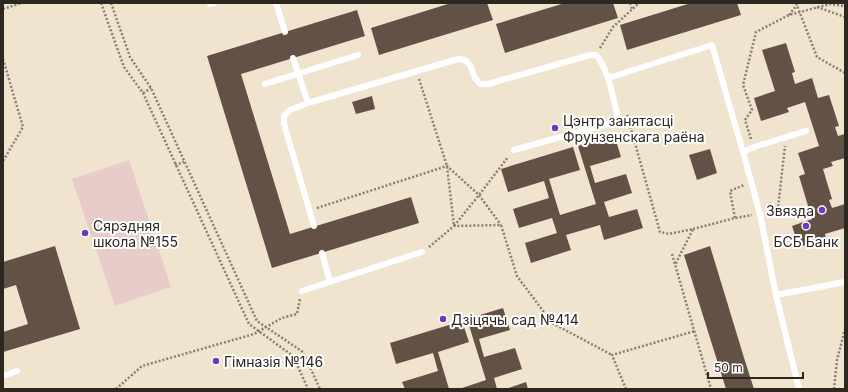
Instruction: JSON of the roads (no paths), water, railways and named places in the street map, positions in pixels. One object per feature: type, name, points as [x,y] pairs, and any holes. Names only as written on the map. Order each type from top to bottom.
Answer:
[{"type":"lane","points":[[276,3],[285,32]]},
{"type":"lane","points":[[608,78],[712,45],[760,214],[776,295],[799,389]]},
{"type":"lane","points":[[265,84],[358,55]]},
{"type":"lane","points":[[314,226],[284,124],[284,116],[290,110],[308,103],[458,59],[465,60],[470,65],[475,78],[480,84],[488,84],[590,55],[596,55],[600,59],[608,78],[617,114],[616,120],[611,123],[514,150]]},
{"type":"lane","points":[[293,58],[308,103]]},
{"type":"lane","points":[[743,152],[754,147],[806,131]]},
{"type":"lane","points":[[322,252],[330,282]]},
{"type":"lane","points":[[302,291],[422,252]]},
{"type":"lane","points":[[776,295],[845,282]]},
{"type":"lane","points":[[3,376],[18,371]]},
{"type":"place","name":"Цэнтр занятасці Фрунзенскага раёна","points":[[555,128]]},
{"type":"place","name":"Звязда","points":[[822,210]]},
{"type":"place","name":"БСБ Банк","points":[[806,226]]},
{"type":"place","name":"Сярэдняя школа №155","points":[[85,233]]},
{"type":"place","name":"Дзіцячы сад №414","points":[[443,319]]},
{"type":"place","name":"Гімназія №146","points":[[216,361]]}]
